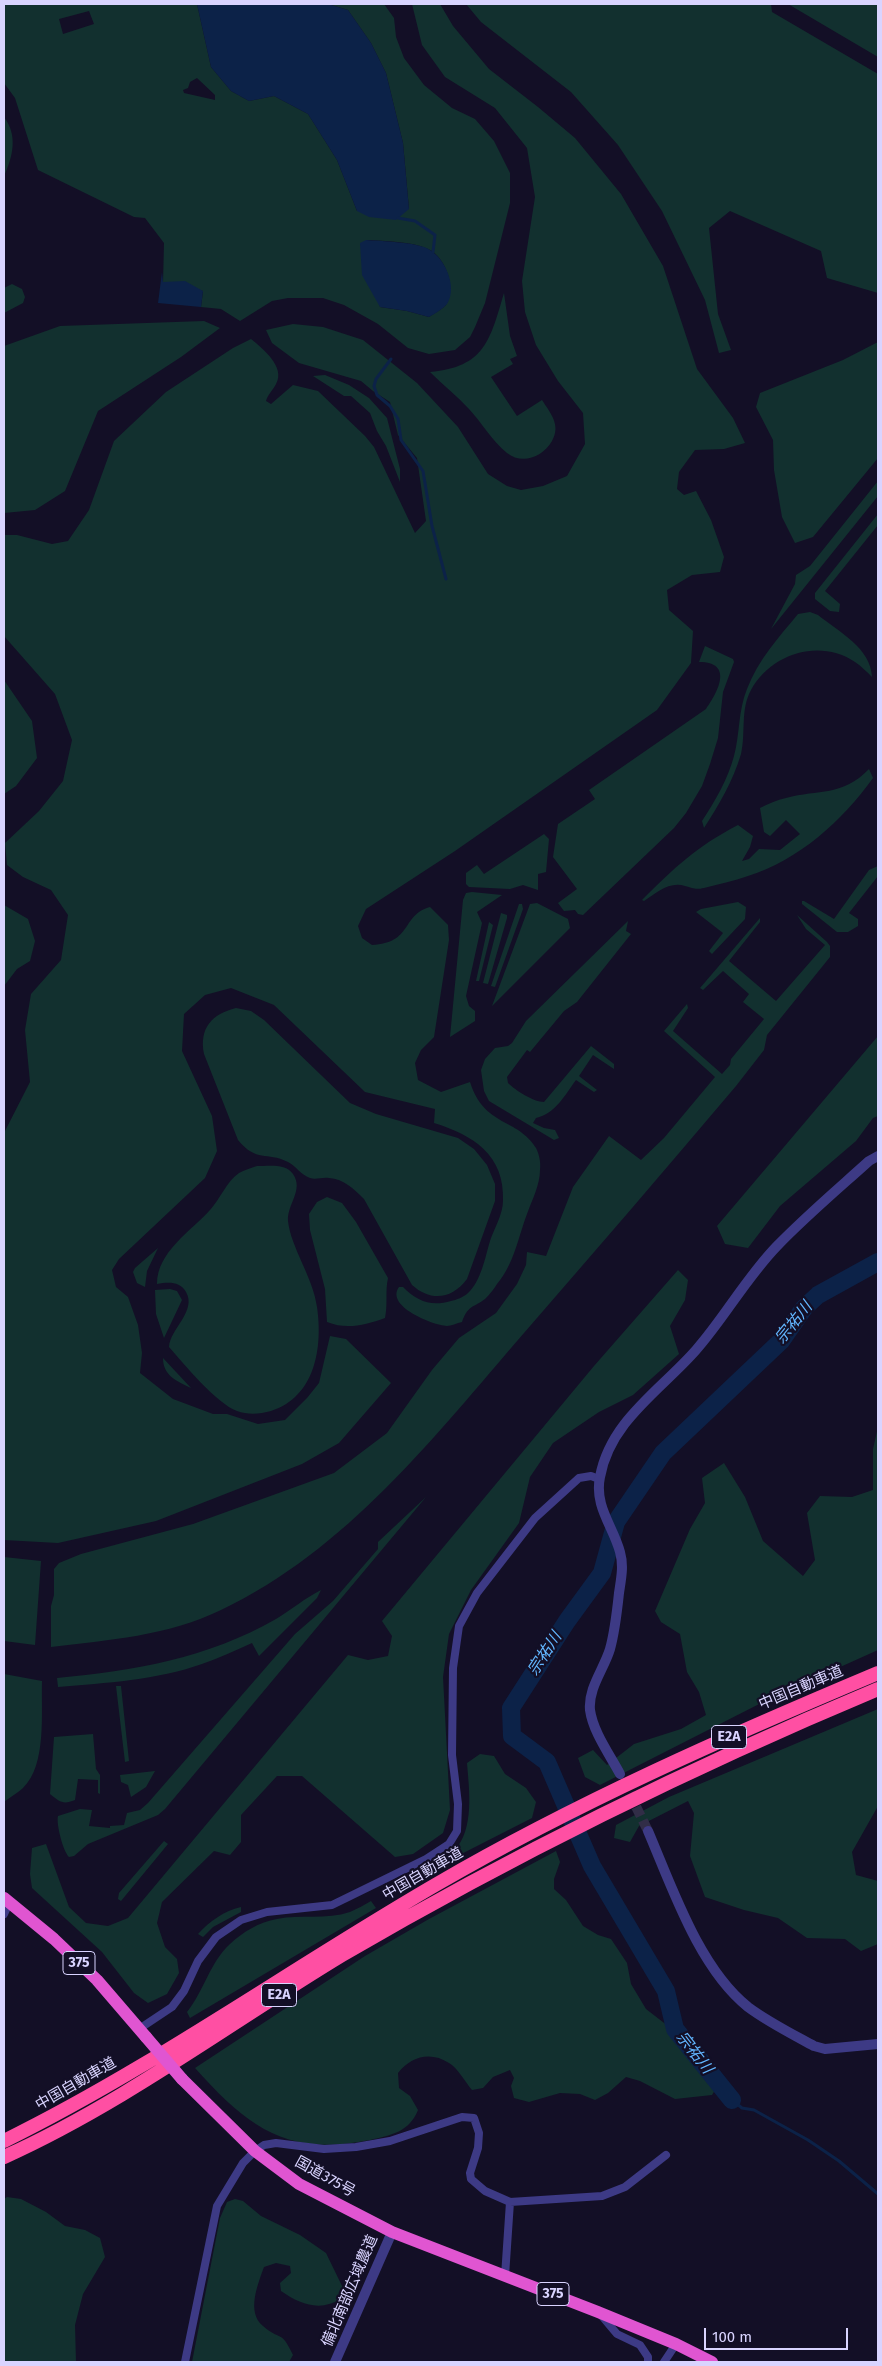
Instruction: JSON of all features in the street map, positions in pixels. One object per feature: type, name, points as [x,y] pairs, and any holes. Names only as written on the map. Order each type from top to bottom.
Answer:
[{"type":"highway","name":"中国自動車道","points":[[4,2141],[78,2103],[334,1944],[440,1882],[550,1823],[582,1806],[773,1717],[878,1673]]},
{"type":"highway","name":"中国自動車道","points":[[4,2157],[85,2115],[341,1956],[557,1837],[694,1770],[878,1689]]},
{"type":"highway","name":"国道375号","points":[[6,1905],[54,1939],[97,1980],[182,2079],[255,2151],[299,2184],[392,2232],[598,2312],[676,2344],[712,2362]]},
{"type":"street","points":[[620,1774],[593,1721],[590,1709],[591,1695],[610,1649],[623,1567],[616,1540],[602,1511],[599,1479],[613,1442],[624,1424],[640,1406],[676,1373],[698,1348],[722,1318],[748,1279],[771,1252],[869,1161],[878,1156]]},
{"type":"street","points":[[143,2033],[172,2007],[184,1991],[198,1961],[216,1937],[241,1920],[267,1912],[332,1905],[426,1859],[449,1844],[456,1831],[458,1804],[452,1755],[453,1668],[459,1626],[478,1593],[535,1518],[579,1478],[591,1476],[599,1479]]},
{"type":"street","points":[[648,1831],[691,1929],[720,1979],[748,2007],[814,2046],[826,2049],[878,2044]]},
{"type":"street","points":[[185,2362],[217,2206],[243,2164],[255,2151],[264,2145],[276,2143],[324,2149],[356,2147],[390,2141],[449,2120],[468,2116],[474,2118],[479,2133],[478,2148],[470,2173],[471,2179],[485,2191],[510,2202],[602,2196],[625,2187],[650,2170],[666,2155]]},
{"type":"street","points":[[505,2276],[510,2202]]},
{"type":"street","name":"備北南部広域農道","points":[[335,2362],[392,2232]]},
{"type":"street","points":[[598,2312],[617,2334],[640,2345],[648,2356],[648,2362]]},
{"type":"street","points":[[664,2362],[676,2344]]},
{"type":"green space","points":[[4,4],[197,4],[211,67],[231,91],[249,101],[274,96],[308,114],[337,160],[357,211],[409,209],[403,143],[386,73],[371,43],[348,10],[328,4],[384,4],[394,18],[396,37],[404,58],[424,85],[452,108],[475,119],[494,141],[510,173],[510,203],[485,303],[470,337],[455,350],[429,354],[408,348],[378,324],[344,305],[323,298],[288,298],[272,301],[240,321],[221,309],[201,307],[203,291],[163,283],[164,243],[145,218],[134,217],[38,170],[15,98],[4,83]],"holes":[[[89,11],[94,24],[63,34],[59,19]],[[197,78],[215,95],[215,100],[184,93],[183,90],[188,88],[190,82]],[[366,240],[413,244],[428,249],[439,258],[447,273],[450,289],[447,303],[444,307],[429,317],[380,307]]]},
{"type":"green space","points":[[412,4],[440,4],[453,26],[489,69],[575,138],[621,194],[663,266],[697,369],[733,418],[745,443],[724,449],[695,450],[679,472],[677,489],[684,495],[696,491],[711,520],[724,557],[720,572],[692,575],[667,590],[669,610],[693,631],[691,663],[657,710],[455,851],[366,909],[358,926],[362,938],[372,945],[394,939],[401,934],[414,916],[430,907],[448,925],[449,940],[434,1037],[421,1050],[415,1063],[418,1080],[441,1092],[470,1082],[476,1097],[492,1115],[529,1138],[536,1148],[540,1161],[540,1176],[537,1187],[512,1259],[503,1276],[485,1299],[469,1310],[462,1322],[450,1326],[431,1322],[404,1307],[398,1301],[396,1294],[399,1287],[403,1287],[419,1299],[431,1303],[444,1303],[464,1296],[476,1282],[503,1206],[499,1171],[492,1159],[484,1149],[462,1134],[434,1123],[435,1109],[365,1092],[274,1005],[231,988],[205,995],[184,1014],[182,1051],[212,1116],[217,1151],[205,1178],[119,1259],[112,1270],[116,1287],[128,1297],[138,1325],[142,1353],[140,1373],[173,1399],[213,1414],[227,1414],[258,1424],[285,1420],[307,1398],[319,1383],[330,1336],[346,1339],[391,1383],[339,1443],[302,1464],[156,1521],[58,1543],[4,1540],[4,1133],[30,1082],[25,1030],[31,994],[61,960],[68,915],[51,890],[23,877],[7,865],[5,843],[39,811],[63,781],[72,740],[55,694],[4,636],[4,535],[17,535],[52,544],[68,541],[89,510],[114,441],[166,392],[233,348],[251,339],[271,358],[278,371],[276,384],[266,401],[271,404],[293,385],[318,391],[374,447],[415,533],[426,521],[417,458],[398,435],[390,402],[361,381],[299,363],[272,343],[266,330],[293,324],[323,327],[363,340],[417,383],[458,427],[488,474],[507,486],[521,490],[543,486],[567,476],[585,444],[583,413],[558,381],[536,345],[525,312],[522,281],[535,197],[527,148],[495,108],[445,77],[422,45]]},
{"type":"green space","points":[[466,4],[771,4],[772,12],[878,74],[878,293],[827,278],[821,251],[730,211],[709,228],[718,314],[731,350],[719,353],[705,300],[662,211],[618,145],[571,92],[481,22]]},
{"type":"green space","points":[[788,4],[878,4],[878,57]]},
{"type":"green space","points":[[4,117],[11,131],[13,146],[4,176]]},
{"type":"green space","points":[[12,284],[22,289],[25,297],[23,303],[4,313],[4,288]]},
{"type":"green space","points":[[504,293],[510,336],[517,356],[510,359],[513,364],[491,377],[517,416],[542,400],[554,420],[556,430],[548,447],[532,458],[513,457],[507,453],[469,409],[430,372],[463,364],[474,357],[489,337]]},
{"type":"green space","points":[[204,321],[220,328],[181,357],[98,411],[65,491],[35,510],[4,513],[4,346],[60,326]]},
{"type":"green space","points":[[878,342],[878,458],[813,537],[795,543],[782,517],[774,470],[773,440],[756,407],[760,393],[843,360]]},
{"type":"green space","points":[[325,375],[349,385],[369,398],[387,418],[400,469],[400,482],[386,446],[377,431],[370,413],[351,396],[344,396],[313,376]]},
{"type":"green space","points":[[878,481],[878,496],[771,629],[795,584],[796,575],[810,566]]},
{"type":"green space","points":[[878,514],[878,525],[825,591],[840,604],[839,612],[830,611],[815,599],[815,593]]},
{"type":"green space","points":[[810,612],[818,615],[844,634],[860,649],[866,657],[872,677],[855,662],[841,655],[826,651],[797,654],[783,659],[771,667],[760,677],[751,690],[744,714],[742,746],[738,764],[715,811],[704,828],[702,821],[721,790],[731,765],[736,748],[744,697],[752,678],[769,649],[798,614]]},
{"type":"green space","points":[[705,646],[733,659],[734,662],[723,692],[718,738],[702,786],[686,813],[674,828],[583,915],[578,914],[575,910],[564,911],[558,903],[577,889],[553,857],[558,824],[595,799],[589,790],[706,709],[718,687],[720,672],[717,667],[710,663],[699,662]]},
{"type":"green space","points":[[4,680],[32,721],[37,758],[16,786],[4,794]]},
{"type":"green space","points":[[869,769],[873,778],[848,809],[818,837],[785,860],[748,876],[704,888],[696,889],[679,885],[668,886],[644,901],[642,900],[687,858],[710,841],[738,825],[753,836],[750,847],[742,861],[749,859],[759,849],[780,850],[800,834],[786,820],[770,836],[764,832],[760,808],[798,795],[840,788],[859,778]]},
{"type":"green space","points":[[544,834],[549,839],[546,872],[538,874],[538,890],[523,885],[510,889],[469,887],[466,884],[466,873],[477,865],[484,874]]},
{"type":"green space","points":[[878,866],[878,876],[849,913],[858,919],[858,926],[848,932],[837,932],[802,904],[802,901],[804,901],[834,919],[869,870]]},
{"type":"green space","points":[[466,893],[502,895],[477,912],[482,923],[466,996],[469,1006],[475,1011],[475,1021],[450,1037],[463,900]]},
{"type":"green space","points":[[738,902],[746,907],[745,919],[712,954],[709,951],[723,933],[696,912],[701,909]]},
{"type":"green space","points":[[537,903],[568,919],[570,928],[492,1006],[530,904]]},
{"type":"green space","points":[[519,904],[522,904],[523,909],[495,987],[491,986]]},
{"type":"green space","points":[[4,905],[28,919],[35,941],[30,961],[17,969],[4,986]]},
{"type":"green space","points":[[501,913],[507,915],[507,918],[488,984],[483,983]]},
{"type":"green space","points":[[797,915],[827,942],[830,946],[830,957],[767,1035],[764,1050],[710,1117],[456,1412],[386,1488],[349,1523],[309,1556],[267,1585],[221,1610],[180,1626],[138,1636],[51,1647],[51,1606],[54,1595],[54,1569],[59,1563],[81,1554],[193,1524],[334,1473],[387,1433],[432,1370],[459,1338],[496,1313],[517,1284],[526,1265],[527,1252],[546,1256],[573,1187],[609,1136],[641,1160],[664,1138],[715,1077],[664,1031],[687,1004],[688,1008],[673,1031],[722,1074],[730,1065],[731,1059],[764,1019],[743,1002],[749,994],[723,971],[703,990],[700,988],[760,918],[760,922],[729,961],[776,1001],[825,945],[806,929]]},
{"type":"green space","points":[[628,921],[626,931],[631,934],[577,1002],[564,1011],[530,1052],[527,1050],[507,1077],[508,1083],[520,1093],[544,1102],[591,1046],[614,1064],[614,1069],[593,1055],[579,1076],[597,1090],[594,1092],[576,1080],[564,1098],[554,1108],[543,1116],[536,1118],[533,1123],[555,1130],[559,1138],[554,1140],[489,1101],[484,1091],[481,1070],[485,1059],[495,1048],[508,1046],[512,1043],[526,1021]]},
{"type":"green space","points":[[489,922],[493,925],[479,981],[476,981]]},
{"type":"green space","points":[[236,1008],[251,1011],[264,1020],[350,1103],[376,1114],[458,1138],[474,1149],[487,1165],[495,1184],[495,1201],[467,1279],[455,1291],[441,1296],[434,1296],[412,1285],[364,1199],[348,1185],[334,1179],[310,1178],[288,1162],[251,1152],[238,1140],[204,1054],[203,1045],[206,1030],[214,1018]]},
{"type":"green space","points":[[878,1036],[878,1116],[873,1118],[856,1141],[780,1206],[748,1248],[725,1244],[717,1226]]},
{"type":"green space","points":[[257,1166],[286,1168],[290,1170],[296,1180],[297,1186],[288,1221],[293,1242],[315,1296],[319,1339],[313,1369],[298,1395],[286,1404],[271,1411],[250,1414],[237,1411],[220,1400],[169,1347],[170,1340],[186,1313],[188,1299],[186,1292],[177,1284],[157,1284],[158,1272],[176,1243],[210,1210],[235,1176]]},
{"type":"green space","points":[[327,1197],[342,1203],[356,1222],[388,1278],[385,1318],[356,1326],[342,1326],[327,1322],[325,1289],[310,1230],[309,1214],[317,1202]]},
{"type":"green space","points":[[158,1248],[147,1271],[145,1287],[137,1283],[133,1272],[135,1268]]},
{"type":"green space","points":[[678,1270],[688,1280],[685,1300],[670,1326],[679,1354],[633,1395],[599,1412],[553,1443],[530,1477],[519,1523],[471,1590],[449,1634],[443,1677],[450,1810],[443,1833],[413,1854],[395,1857],[302,1776],[277,1776],[241,1815],[241,1842],[230,1855],[214,1851],[162,1902],[157,1923],[165,1947],[177,1959],[179,1973],[167,1994],[148,2003],[134,1993],[102,1952],[32,1888],[30,1874],[32,1848],[46,1844],[69,1907],[86,1923],[108,1926],[128,1918],[348,1655],[368,1660],[388,1656],[392,1636],[382,1621],[594,1366]]},
{"type":"green space","points":[[170,1289],[177,1291],[182,1300],[164,1338],[156,1314],[155,1290]]},
{"type":"green space","points":[[163,1358],[191,1388],[168,1374]]},
{"type":"green space","points":[[878,1427],[878,1650],[769,1699],[600,1785],[585,1777],[578,1758],[593,1750],[607,1765],[634,1744],[681,1729],[706,1715],[699,1692],[687,1672],[680,1634],[661,1622],[655,1611],[690,1529],[705,1503],[702,1478],[724,1463],[745,1497],[763,1541],[803,1576],[815,1560],[807,1513],[820,1496],[852,1497],[873,1490],[873,1449]]},
{"type":"green space","points":[[426,1497],[165,1809],[158,1815],[88,1844],[74,1856],[69,1857],[60,1837],[58,1816],[80,1809],[92,1810],[89,1826],[110,1828],[110,1826],[124,1825],[127,1813],[140,1810],[148,1803],[295,1634],[333,1601],[378,1549],[378,1542]]},
{"type":"green space","points":[[4,1557],[41,1561],[35,1645],[4,1641]]},
{"type":"green space","points":[[321,1590],[317,1598],[259,1656],[252,1643],[202,1664],[167,1674],[131,1680],[58,1687],[57,1678],[142,1667],[224,1644],[276,1619]]},
{"type":"green space","points":[[4,1674],[42,1681],[42,1722],[39,1752],[31,1778],[19,1792],[4,1802]]},
{"type":"green space","points":[[116,1686],[121,1686],[129,1761],[125,1762]]},
{"type":"green space","points":[[878,1709],[878,1806],[852,1852],[856,1875],[878,1881],[878,1944],[861,1951],[845,1939],[807,1938],[778,1918],[744,1910],[705,1897],[690,1856],[694,1813],[688,1801],[639,1826],[630,1842],[614,1838],[616,1825],[669,1797]]},
{"type":"green space","points":[[93,1734],[96,1769],[100,1775],[100,1794],[98,1793],[98,1780],[78,1779],[75,1800],[59,1801],[50,1794],[54,1737]]},
{"type":"green space","points":[[480,1754],[494,1756],[505,1774],[526,1788],[536,1802],[532,1818],[428,1871],[427,1866],[454,1851],[461,1842],[468,1820],[469,1808],[467,1763]]},
{"type":"green space","points":[[155,1771],[146,1787],[131,1797],[128,1785],[121,1782],[120,1775]]},
{"type":"green space","points":[[164,1841],[168,1844],[121,1901],[118,1899],[119,1893]]},
{"type":"green space","points":[[556,1851],[560,1862],[554,1879],[554,1889],[566,1900],[583,1926],[598,1935],[611,1939],[627,1963],[631,1984],[646,2009],[668,2026],[715,2090],[712,2095],[675,2099],[640,2081],[626,2077],[608,2093],[595,2100],[580,2094],[560,2093],[529,2102],[514,2098],[511,2086],[514,2078],[510,2070],[493,2077],[483,2088],[472,2090],[452,2065],[442,2059],[428,2056],[415,2059],[398,2073],[399,2088],[410,2096],[418,2110],[405,2128],[370,2140],[341,2144],[315,2144],[292,2140],[271,2132],[252,2121],[233,2107],[195,2068],[365,1956],[429,1919]]},
{"type":"green space","points":[[371,1901],[376,1908],[190,2018],[187,2012],[217,1959],[240,1935],[264,1922],[295,1917],[341,1914],[353,1911]]},
{"type":"green space","points":[[241,1907],[241,1912],[213,1927],[203,1937],[198,1934],[218,1917]]},
{"type":"green space","points":[[7,2197],[21,2199],[46,2212],[65,2226],[85,2230],[100,2238],[105,2257],[83,2294],[75,2325],[76,2362],[4,2362],[4,2199]]},
{"type":"green space","points":[[235,2199],[243,2201],[261,2216],[300,2235],[326,2253],[343,2288],[342,2298],[326,2305],[311,2305],[296,2300],[281,2291],[280,2283],[291,2273],[290,2266],[276,2263],[264,2267],[255,2298],[255,2313],[263,2326],[283,2338],[286,2342],[293,2355],[289,2362],[192,2362],[220,2218],[227,2202]]},
{"type":"water","points":[[197,4],[328,4],[348,10],[371,43],[386,73],[403,143],[409,209],[396,220],[369,217],[357,211],[337,160],[308,114],[274,96],[249,101],[231,91],[211,67]]},
{"type":"water","points":[[366,240],[399,242],[425,247],[430,250],[441,260],[448,274],[451,290],[447,304],[429,317],[380,307],[362,275],[360,243]]},
{"type":"water","points":[[162,272],[163,282],[185,281],[203,291],[201,307],[158,303]]},
{"type":"waterway","points":[[398,218],[415,221],[435,235],[433,252]]},
{"type":"waterway","points":[[391,359],[376,379],[374,386],[377,395],[390,406],[398,419],[401,440],[423,471],[432,526],[446,579]]},
{"type":"waterway","name":"宗祐川","points":[[732,2100],[675,2029],[666,1991],[592,1866],[547,1762],[512,1736],[511,1708],[567,1621],[602,1573],[616,1522],[663,1453],[781,1341],[804,1308],[818,1295],[878,1262]]},
{"type":"waterway","points":[[732,2100],[742,2108],[754,2110],[808,2140],[839,2161],[878,2194]]},
{"type":"tunnel","points":[[623,1780],[648,1831]]}]
